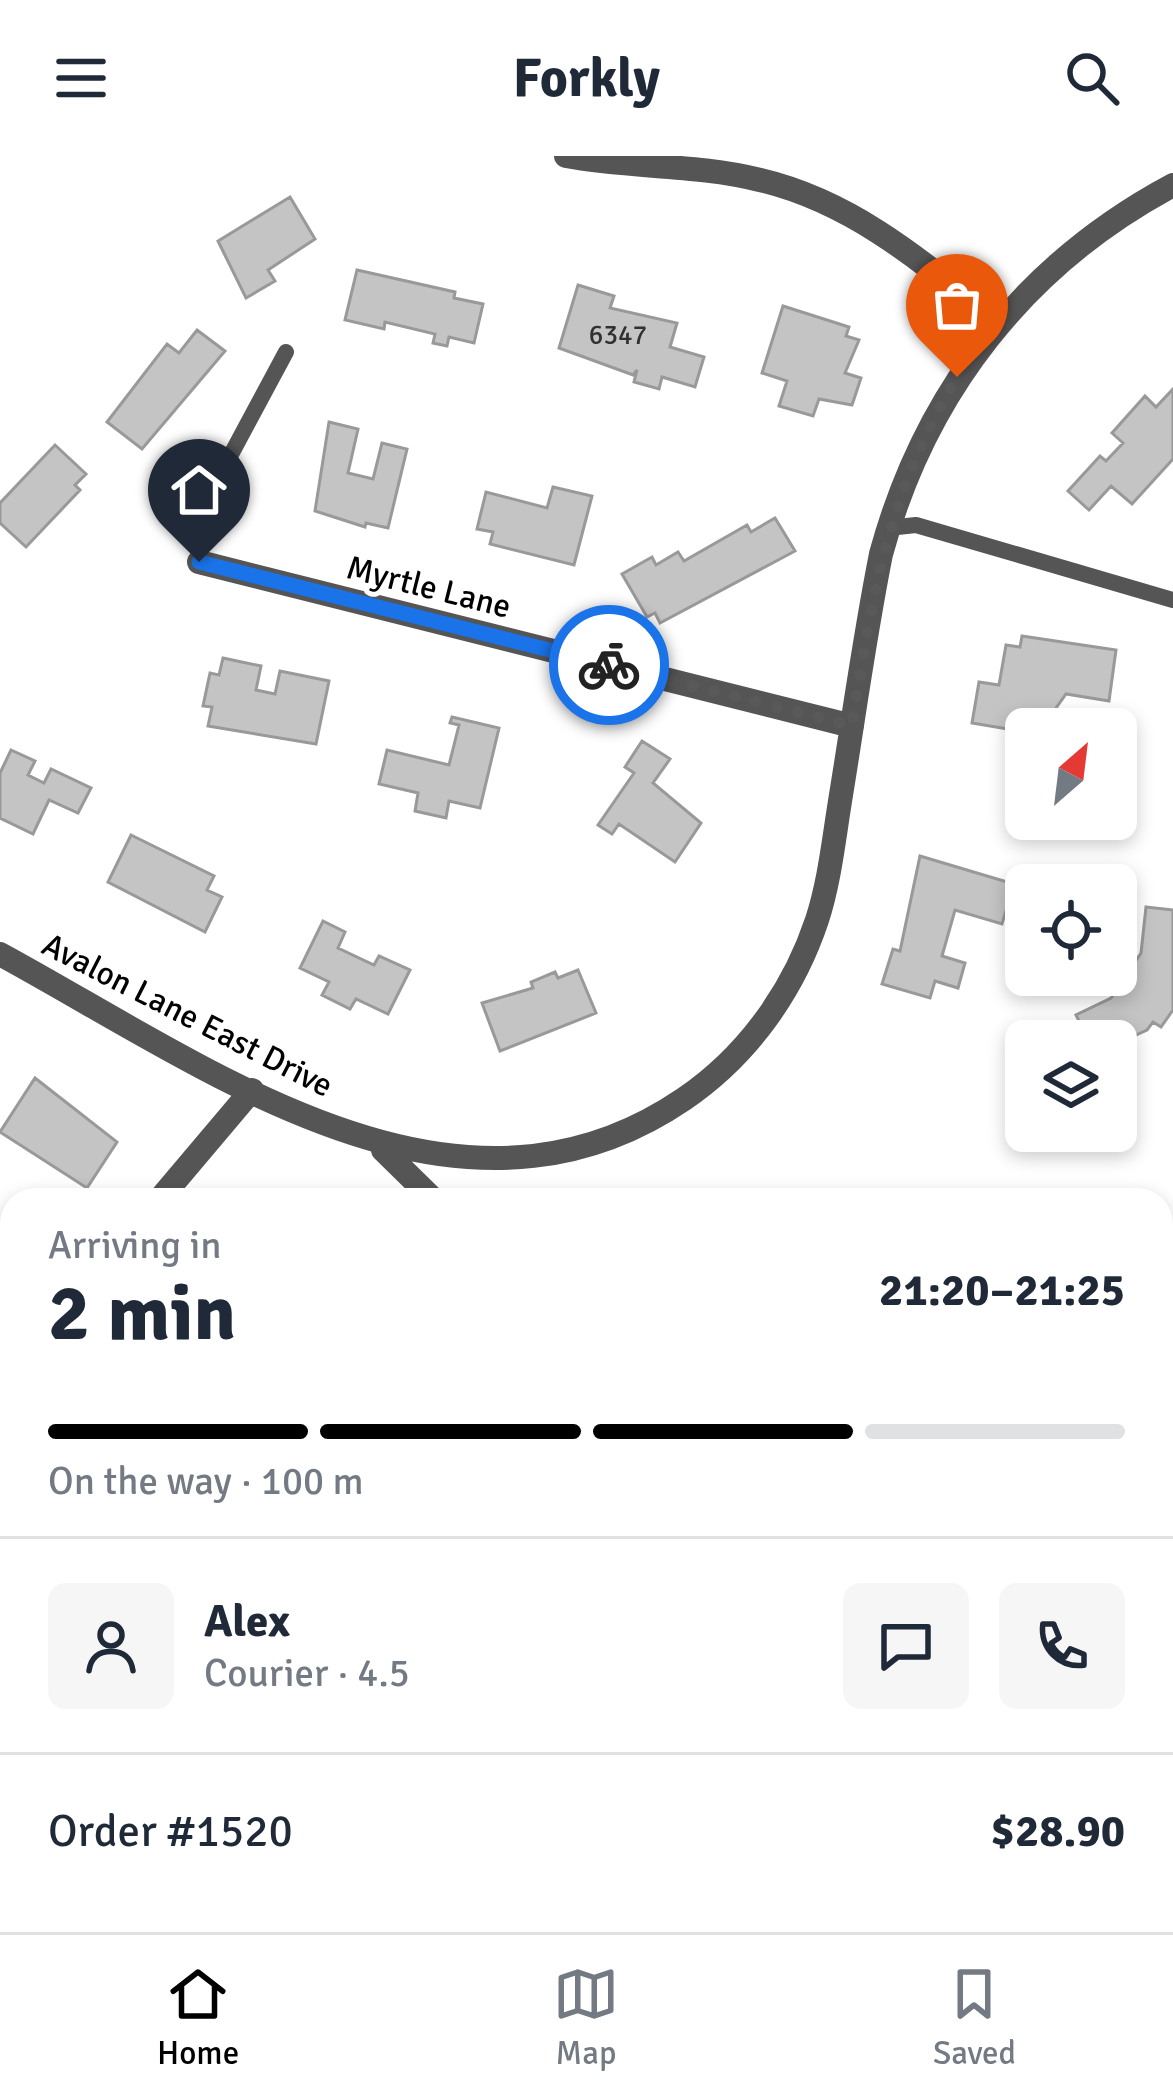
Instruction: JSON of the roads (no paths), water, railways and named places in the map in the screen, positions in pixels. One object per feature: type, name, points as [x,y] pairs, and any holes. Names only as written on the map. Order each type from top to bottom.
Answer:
[{"type":"street","points":[[566,156],[736,175],[825,202],[916,256],[998,323]]},
{"type":"street","name":"Avalon Lane East Drive","points":[[0,954],[252,1090],[378,1143],[469,1160],[562,1152],[649,1120],[714,1076],[768,1017],[807,946],[826,883],[888,528],[928,426],[998,323],[1067,255],[1125,212],[1173,185]]},
{"type":"street","name":"Myrtle Lane","points":[[199,562],[852,726]]},
{"type":"street","points":[[169,1188],[252,1090]]},
{"type":"street","points":[[378,1143],[422,1188]]},
{"type":"lane","points":[[199,562],[205,503],[286,352]]},
{"type":"lane","points":[[888,528],[916,525],[1173,600]]}]
